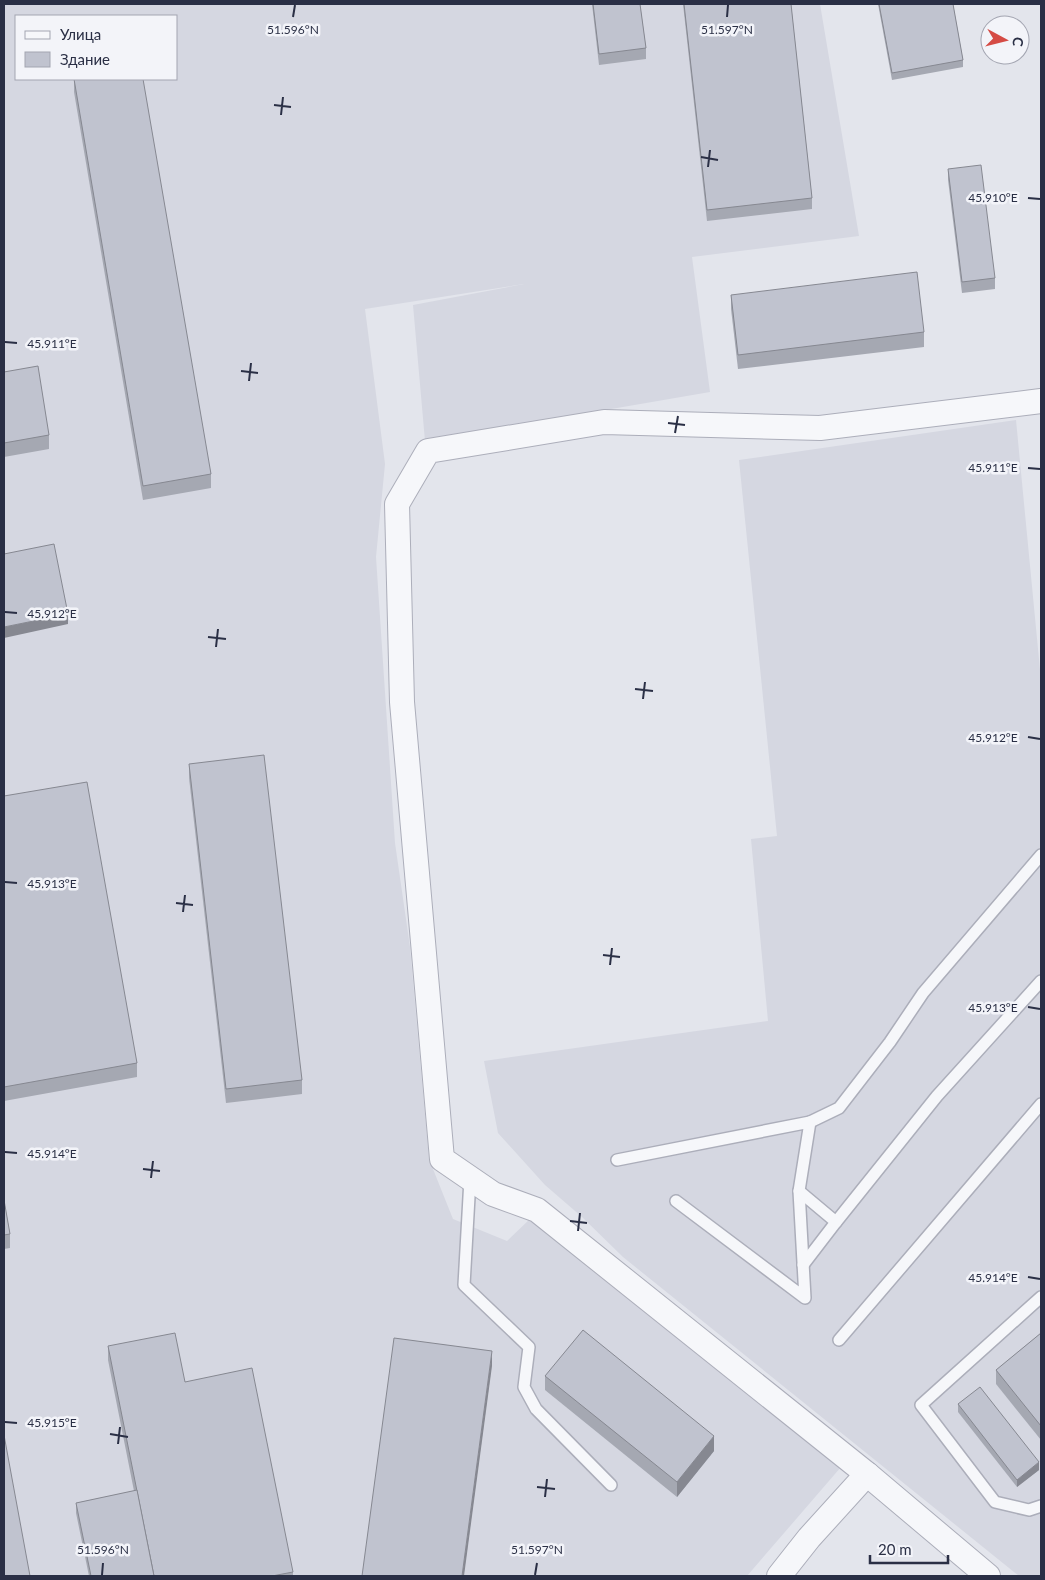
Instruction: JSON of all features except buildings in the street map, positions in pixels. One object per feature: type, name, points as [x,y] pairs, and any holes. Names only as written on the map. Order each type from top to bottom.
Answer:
[{"type":"street","points":[[988,1576],[867,1474],[537,1210],[493,1194],[442,1159],[402,702],[397,504],[428,451],[604,422],[820,428],[1041,401]]},
{"type":"street","points":[[779,1576],[809,1538],[867,1474]]},
{"type":"lane","points":[[618,1160],[810,1122],[839,1108],[890,1042],[923,993],[1041,855]]},
{"type":"lane","points":[[803,1265],[937,1096],[1041,981]]},
{"type":"lane","points":[[839,1340],[1041,1104]]},
{"type":"lane","points":[[676,1200],[805,1298],[799,1191],[810,1122]]},
{"type":"lane","points":[[470,1178],[464,1285],[529,1347],[524,1387],[536,1409],[611,1485]]},
{"type":"lane","points":[[799,1191],[836,1222]]},
{"type":"lane","points":[[1041,1297],[921,1405],[995,1502],[1029,1510],[1041,1506]]},
{"type":"shaded area","points":[[4,4],[820,4],[859,236],[692,257],[710,392],[425,441],[413,305],[524,284],[365,309],[385,464],[376,557],[395,843],[410,947],[429,1159],[453,1219],[507,1241],[531,1218],[841,1467],[747,1576],[4,1576]]},
{"type":"shaded area","points":[[1016,420],[1041,680],[1041,1576],[1019,1576],[623,1257],[582,1217],[545,1185],[498,1133],[484,1061],[768,1021],[751,839],[777,836],[739,460]]}]
